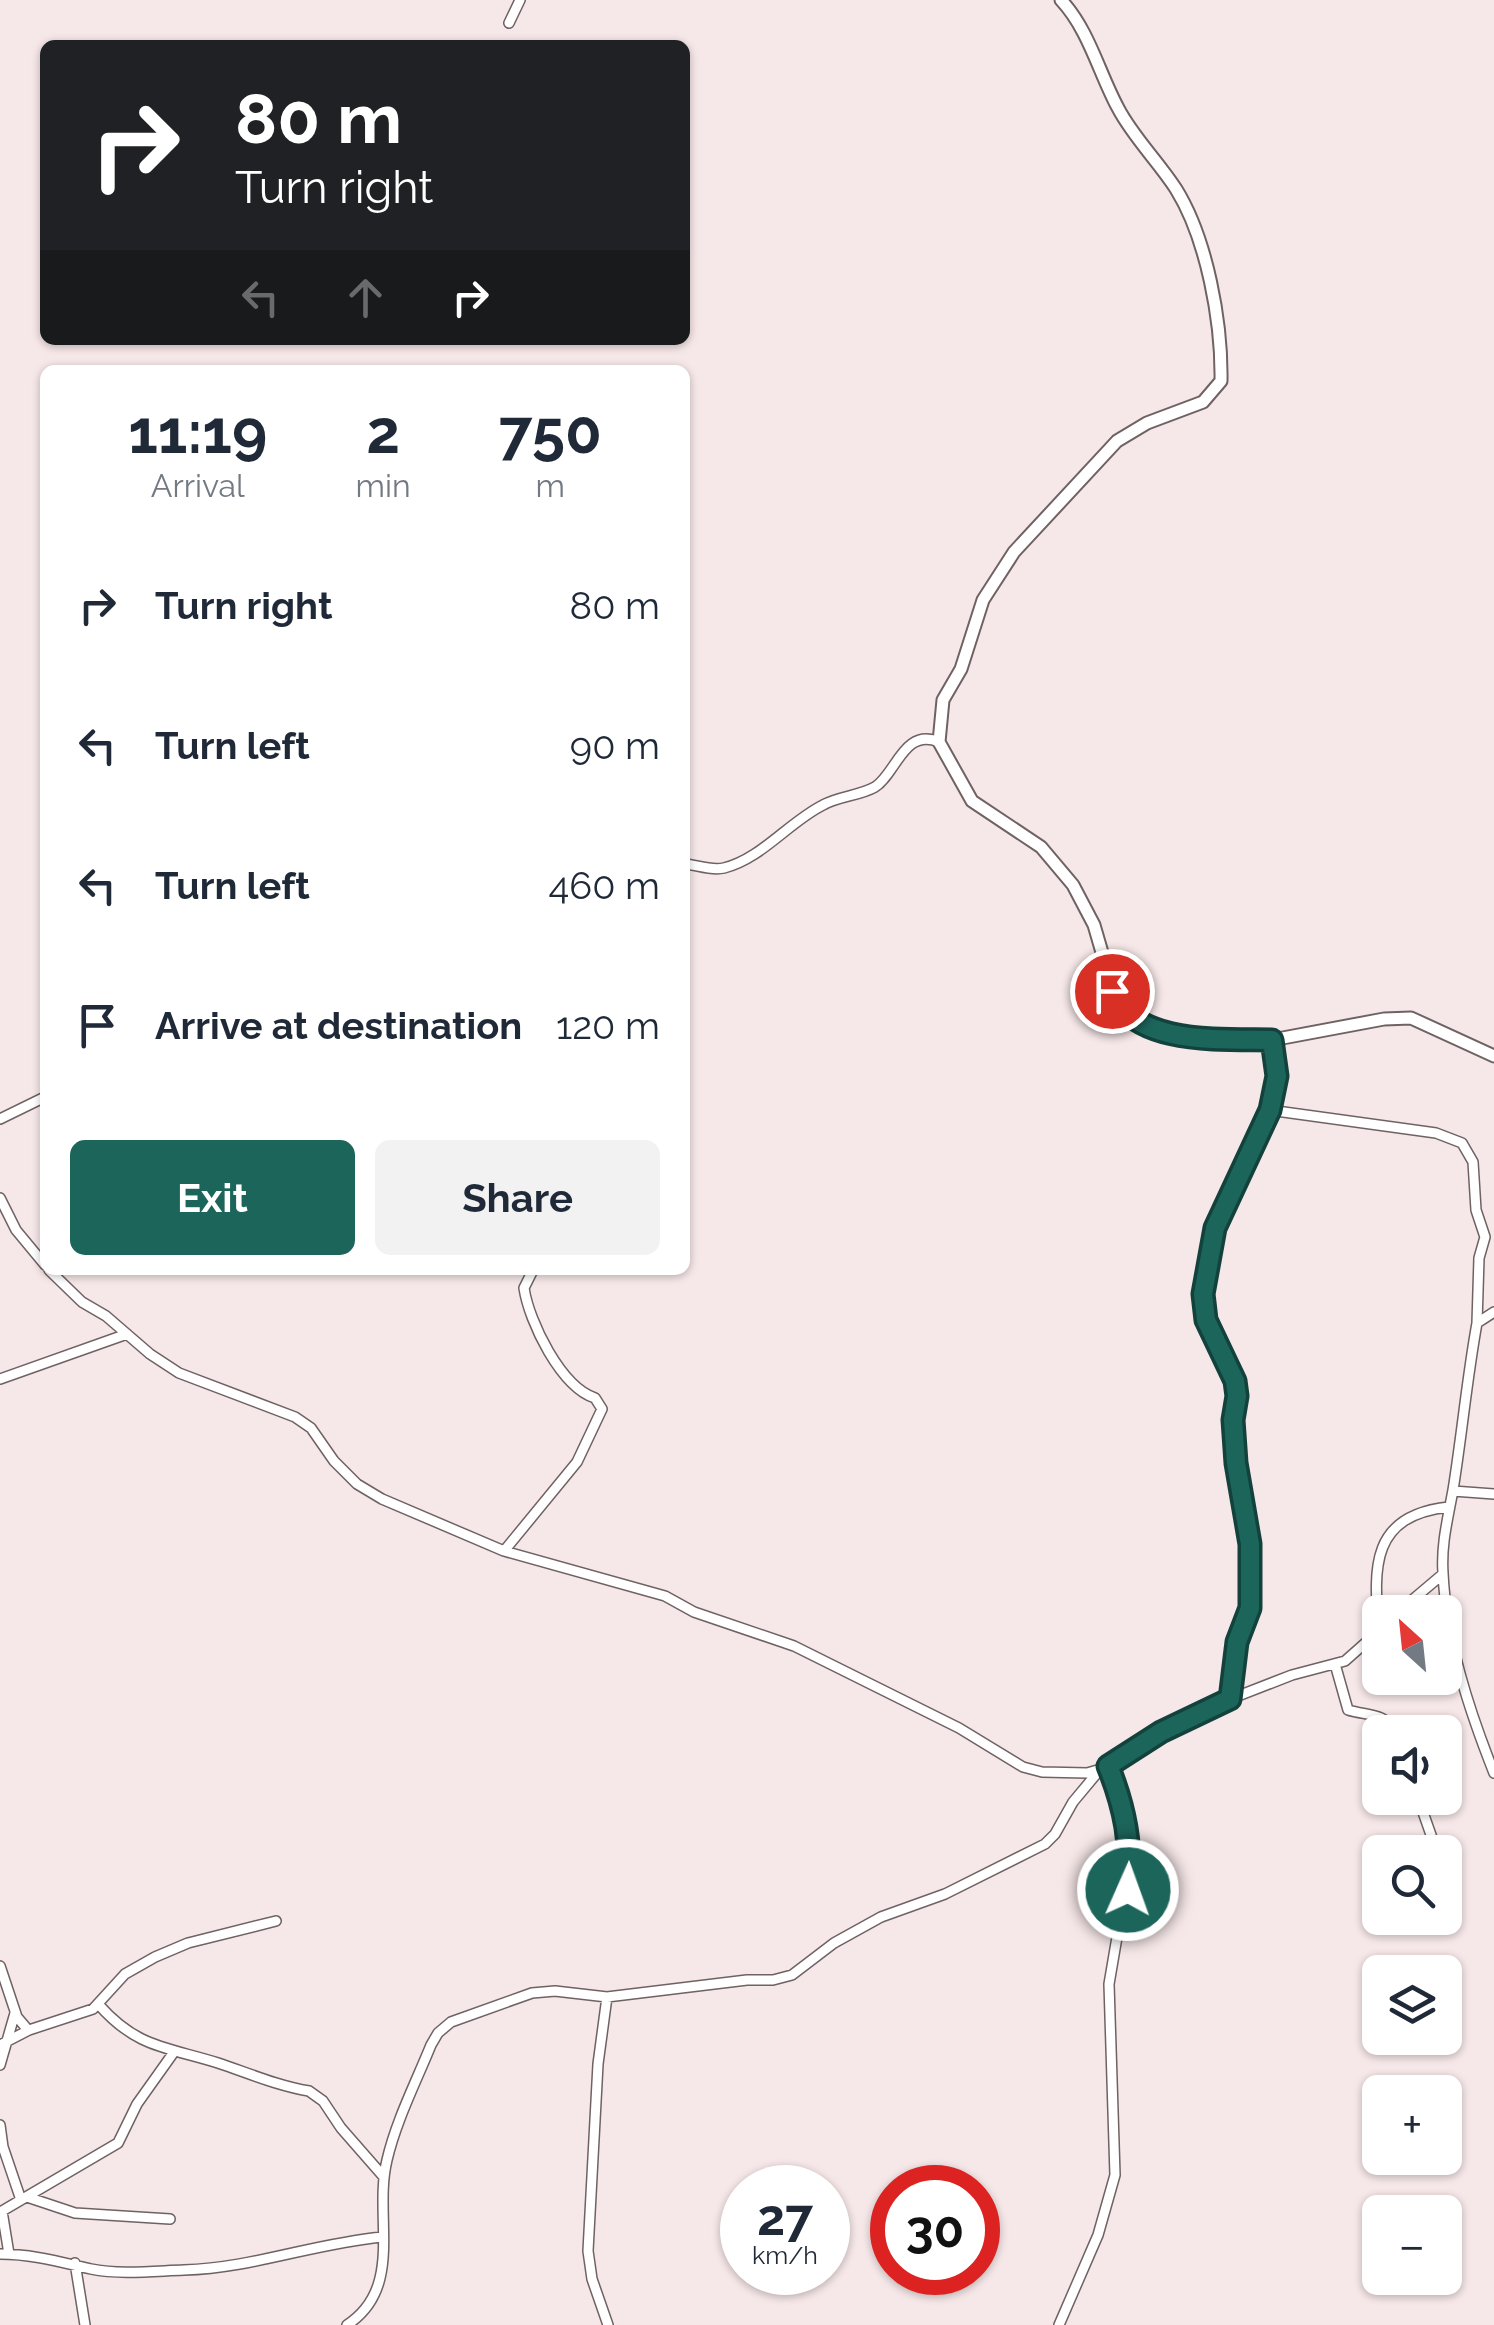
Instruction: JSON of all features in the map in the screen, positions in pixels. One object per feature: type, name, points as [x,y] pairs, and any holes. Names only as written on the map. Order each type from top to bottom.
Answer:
[{"type":"street","points":[[509,22],[520,0]]},
{"type":"street","points":[[939,742],[943,700],[960,670],[983,600],[1014,552],[1118,441],[1147,423],[1203,402],[1221,381],[1221,346],[1193,221],[1174,186],[1121,114],[1081,27],[1061,0]]},
{"type":"street","points":[[690,864],[726,868],[764,847],[825,803],[874,787],[883,781],[902,751],[922,740],[934,739],[972,801],[1040,847],[1073,885],[1094,925],[1117,1004],[1141,1024],[1183,1036],[1272,1040],[1384,1019],[1412,1018],[1494,1056]]},
{"type":"street","points":[[1230,1699],[1237,1642],[1250,1608],[1250,1544],[1236,1463],[1235,1381],[1206,1320],[1203,1294],[1215,1228],[1270,1110],[1277,1076],[1272,1040]]},
{"type":"street","points":[[0,1120],[40,1100]]},
{"type":"street","points":[[1270,1110],[1436,1133],[1462,1143],[1473,1162],[1476,1210],[1485,1237],[1480,1258],[1477,1322],[1443,1536],[1443,1574],[1456,1652],[1494,1773]]},
{"type":"street","points":[[0,1198],[16,1230],[40,1259]]},
{"type":"street","points":[[54,1275],[82,1302],[179,1373],[312,1428],[334,1461],[357,1484],[382,1499],[504,1551],[666,1596],[694,1612],[794,1646],[958,1728],[1023,1767],[1066,1773],[1104,1768]]},
{"type":"street","points":[[504,1551],[578,1462],[602,1409],[595,1398],[568,1382],[534,1323],[524,1288],[530,1275]]},
{"type":"street","points":[[1477,1322],[1494,1312]]},
{"type":"street","points":[[0,1379],[127,1334]]},
{"type":"street","points":[[1453,1491],[1494,1494]]},
{"type":"street","points":[[1375,1595],[1377,1559],[1384,1545],[1410,1516],[1450,1507]]},
{"type":"street","points":[[1418,1595],[1443,1574]]},
{"type":"street","points":[[347,2325],[358,2318],[380,2287],[384,2268],[383,2176],[388,2154],[438,2033],[464,2016],[532,1993],[555,1991],[607,1997],[773,1980],[792,1974],[834,1943],[882,1917],[945,1894],[1044,1844],[1055,1834],[1073,1802],[1104,1768],[1161,1732],[1230,1699],[1303,1671],[1335,1664],[1362,1647]]},
{"type":"street","points":[[1335,1664],[1348,1710],[1378,1715]]},
{"type":"street","points":[[1060,2325],[1094,2244],[1115,2174],[1109,1984],[1130,1860],[1126,1819],[1104,1768]]},
{"type":"street","points":[[3,2044],[28,2030],[99,2005],[124,1974],[188,1943],[276,1922]]},
{"type":"street","points":[[0,1966],[13,2007],[28,2030]]},
{"type":"street","points":[[607,1997],[598,2064],[588,2251],[592,2279],[608,2325]]},
{"type":"street","points":[[0,2005],[13,2007]]},
{"type":"street","points":[[99,2005],[114,2022],[144,2042],[309,2091],[323,2100],[341,2128],[383,2176]]},
{"type":"street","points":[[0,2065],[13,2007]]},
{"type":"street","points":[[174,2052],[136,2104],[118,2143],[1,2213],[4,2254],[109,2271],[234,2267],[336,2242],[383,2237]]},
{"type":"street","points":[[0,2125],[3,2147],[24,2198]]},
{"type":"street","points":[[24,2198],[75,2213],[170,2219]]},
{"type":"street","points":[[75,2263],[85,2325]]},
{"type":"route","points":[[1112,991],[1117,1004],[1141,1024],[1183,1036],[1272,1040],[1277,1076],[1270,1110],[1215,1228],[1203,1294],[1206,1320],[1235,1381],[1233,1420],[1240,1495],[1250,1544],[1250,1608],[1237,1642],[1230,1699],[1161,1732],[1108,1766],[1126,1819],[1130,1844],[1128,1890]]}]
